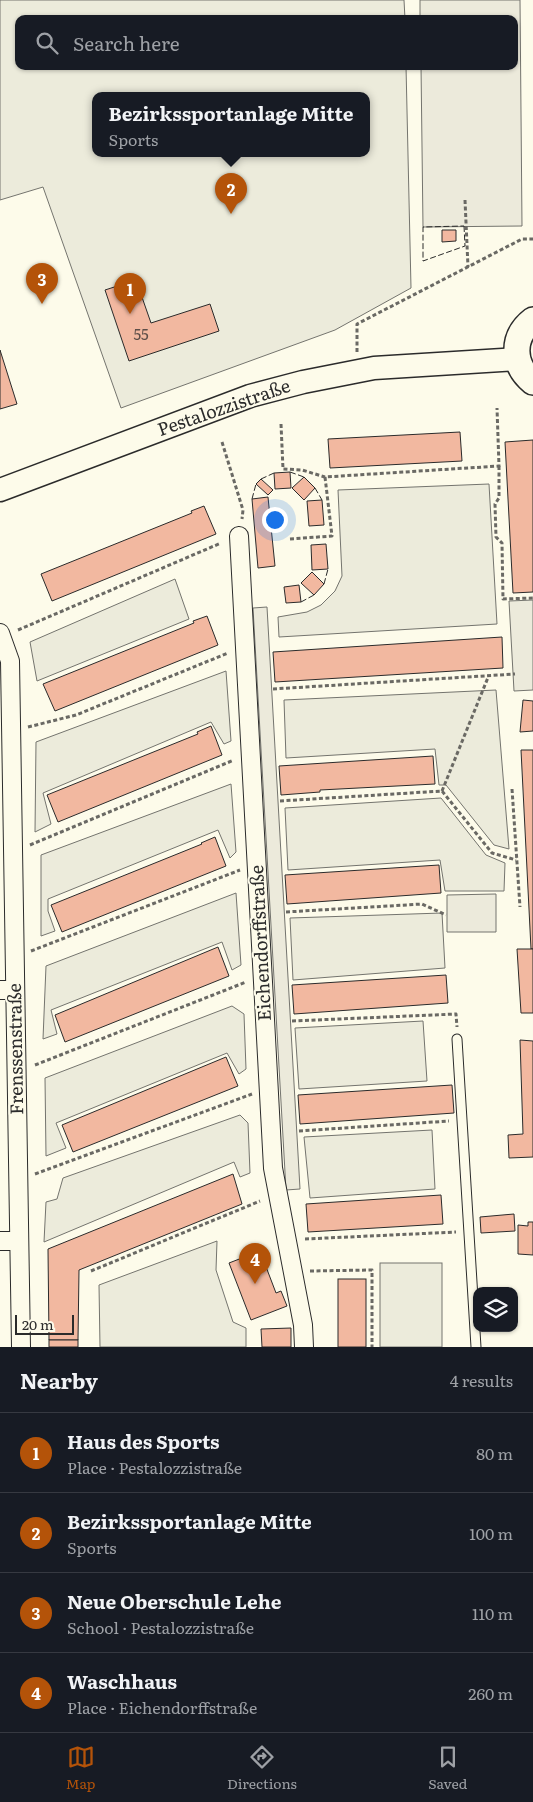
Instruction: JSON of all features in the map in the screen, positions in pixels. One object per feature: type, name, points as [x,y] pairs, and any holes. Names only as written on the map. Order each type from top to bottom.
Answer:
[{"type":"main road","points":[[533,320],[520,335],[517,347],[517,359],[525,375],[533,382]]},
{"type":"street","name":"Pestalozzistraße","points":[[0,490],[250,396],[303,382],[374,368],[517,359]]},
{"type":"street","name":"Eichendorffstraße","points":[[239,536],[273,1168],[303,1325],[304,1347]]},
{"type":"street","name":"Frenssenstraße","points":[[1,635],[10,661],[15,957],[8,990],[17,1072],[21,1347]]},
{"type":"street","points":[[0,1241],[19,1241]]},
{"type":"lane","points":[[457,1039],[476,1347]]},
{"type":"path","points":[[465,200],[468,267]]},
{"type":"path","points":[[357,371],[357,324],[522,239],[533,239]]},
{"type":"path","points":[[498,408],[500,498],[495,504],[496,537],[502,543],[503,599],[533,598]]},
{"type":"path","points":[[281,424],[283,469],[302,470],[325,477],[499,466]]},
{"type":"path","points":[[1,635],[239,536],[244,510],[222,442]]},
{"type":"path","points":[[290,539],[332,536],[325,477]]},
{"type":"path","points":[[11,732],[76,715],[245,646]]},
{"type":"path","points":[[273,689],[515,674]]},
{"type":"path","points":[[442,792],[489,675]]},
{"type":"path","points":[[13,847],[26,846],[251,753]]},
{"type":"path","points":[[512,789],[520,907]]},
{"type":"path","points":[[280,801],[442,792]]},
{"type":"path","points":[[442,792],[492,853],[516,860]]},
{"type":"path","points":[[15,957],[257,863]]},
{"type":"path","points":[[286,912],[422,904],[446,914]]},
{"type":"path","points":[[17,1072],[262,976]]},
{"type":"path","points":[[292,1022],[456,1014],[457,1039]]},
{"type":"path","points":[[18,1181],[268,1088]]},
{"type":"path","points":[[299,1131],[462,1121]]},
{"type":"path","points":[[92,1272],[277,1194]]},
{"type":"path","points":[[305,1239],[469,1232]]},
{"type":"path","points":[[307,1272],[372,1270],[372,1347]]},
{"type":"shaded area","points":[[0,0],[404,0],[405,15],[15,15],[15,70],[406,70],[411,288],[335,330],[121,408],[43,187],[0,200]]},
{"type":"shaded area","points":[[420,0],[520,0],[522,226],[423,227],[421,70],[518,70],[518,15],[420,15]]},
{"type":"shaded area","points":[[489,484],[497,624],[279,637],[278,617],[307,612],[321,605],[335,591],[342,576],[338,490]]},
{"type":"shaded area","points":[[175,579],[189,619],[37,681],[30,642]]},
{"type":"shaded area","points":[[533,600],[533,690],[514,691],[509,601]]},
{"type":"shaded area","points":[[267,607],[300,1189],[286,1190],[253,608]]},
{"type":"shaded area","points":[[226,671],[231,741],[224,744],[211,722],[43,793],[51,824],[35,832],[36,742]]},
{"type":"shaded area","points":[[496,690],[509,849],[494,845],[446,785],[439,785],[435,749],[286,758],[284,700]]},
{"type":"shaded area","points":[[231,784],[236,852],[230,858],[218,830],[48,899],[48,911],[55,931],[41,936],[41,855]]},
{"type":"shaded area","points":[[441,798],[486,855],[505,863],[504,891],[445,891],[440,860],[288,870],[285,808]]},
{"type":"shaded area","points":[[236,893],[241,965],[232,970],[222,942],[51,1010],[57,1034],[43,1039],[46,966]]},
{"type":"shaded area","points":[[496,894],[496,932],[447,932],[447,895]]},
{"type":"shaded area","points":[[442,913],[445,968],[293,980],[290,918]]},
{"type":"shaded area","points":[[232,1006],[244,1014],[246,1069],[239,1074],[227,1053],[56,1123],[66,1148],[46,1156],[45,1078]]},
{"type":"shaded area","points":[[423,1021],[427,1081],[299,1089],[295,1028]]},
{"type":"shaded area","points":[[240,1115],[248,1123],[250,1173],[240,1177],[234,1162],[44,1242],[46,1202],[57,1199],[63,1178]]},
{"type":"shaded area","points":[[432,1130],[435,1189],[310,1198],[304,1137]]},
{"type":"shaded area","points":[[217,1241],[216,1270],[233,1322],[246,1328],[246,1347],[100,1347],[99,1285]]},
{"type":"shaded area","points":[[380,1263],[442,1263],[442,1347],[380,1347]]},
{"type":"building","points":[[442,230],[456,230],[456,241],[442,242]]},
{"type":"building","points":[[136,280],[151,323],[210,304],[219,331],[129,361],[105,290]]},
{"type":"building","points":[[0,350],[17,404],[0,409]]},
{"type":"building","points":[[460,432],[462,461],[330,468],[328,439]]},
{"type":"building","points":[[533,440],[533,592],[513,593],[505,442]]},
{"type":"building","points":[[290,472],[291,488],[275,489],[274,473]]},
{"type":"building","points":[[304,477],[315,488],[304,500],[292,488]]},
{"type":"building","points":[[261,479],[273,490],[268,495],[256,484]]},
{"type":"building","points":[[268,497],[275,566],[258,568],[252,499]]},
{"type":"building","points":[[322,500],[324,525],[309,526],[307,501]]},
{"type":"building","points":[[204,506],[216,534],[52,601],[41,574],[192,513],[191,511]]},
{"type":"building","points":[[326,544],[328,569],[312,570],[311,545]]},
{"type":"building","points":[[312,572],[324,584],[314,595],[301,583]]},
{"type":"building","points":[[299,585],[301,602],[286,603],[284,587]]},
{"type":"building","points":[[207,616],[218,645],[55,711],[43,684]]},
{"type":"building","points":[[502,637],[503,668],[275,682],[273,652]]},
{"type":"building","points":[[523,700],[533,701],[533,731],[520,732]]},
{"type":"building","points":[[211,726],[222,755],[58,822],[47,795],[198,734],[197,732]]},
{"type":"building","points":[[521,750],[533,750],[533,949],[531,949]]},
{"type":"building","points":[[433,756],[435,784],[320,790],[320,792],[281,795],[279,766]]},
{"type":"building","points":[[215,837],[226,866],[62,932],[51,905]]},
{"type":"building","points":[[439,865],[441,893],[287,904],[285,875]]},
{"type":"building","points":[[218,947],[229,976],[65,1042],[55,1015]]},
{"type":"building","points":[[517,949],[533,949],[533,1013],[521,1013]]},
{"type":"building","points":[[446,975],[448,1003],[294,1014],[292,985]]},
{"type":"building","points":[[520,1040],[533,1041],[533,1157],[509,1158],[508,1135],[523,1134]]},
{"type":"building","points":[[226,1057],[238,1086],[73,1152],[62,1125]]},
{"type":"building","points":[[452,1085],[454,1113],[300,1124],[298,1095]]},
{"type":"building","points":[[233,1174],[242,1204],[79,1270],[78,1340],[49,1340],[48,1249]]},
{"type":"building","points":[[441,1195],[443,1224],[308,1232],[306,1204]]},
{"type":"building","points":[[514,1214],[515,1231],[481,1233],[480,1217]]},
{"type":"building","points":[[528,1222],[533,1222],[533,1255],[518,1254],[518,1225],[528,1226]]},
{"type":"building","points":[[260,1251],[276,1293],[281,1291],[287,1306],[251,1320],[229,1263]]},
{"type":"building","points":[[338,1279],[366,1279],[366,1347],[338,1347]]},
{"type":"building","points":[[291,1328],[291,1347],[262,1347],[261,1329]]},
{"type":"building","points":[[49,1340],[78,1340],[78,1347],[49,1347]]},
{"type":"fence","points":[[464,226],[465,246],[423,261],[423,227],[464,226]]},
{"type":"fence","points":[[290,472],[304,477]]},
{"type":"fence","points":[[261,479],[274,473]]},
{"type":"fence","points":[[252,499],[256,484]]},
{"type":"fence","points":[[315,488],[322,500]]},
{"type":"fence","points":[[324,584],[328,569]]},
{"type":"fence","points":[[301,602],[314,595]]},
{"type":"place","name":"Bezirkssportanlage Mitte","points":[[231,214]]},
{"type":"place","name":"Neue Oberschule Lehe","points":[[42,304]]},
{"type":"place","name":"Haus des Sports","points":[[130,314]]},
{"type":"place","name":"Waschhaus","points":[[255,1284]]}]
